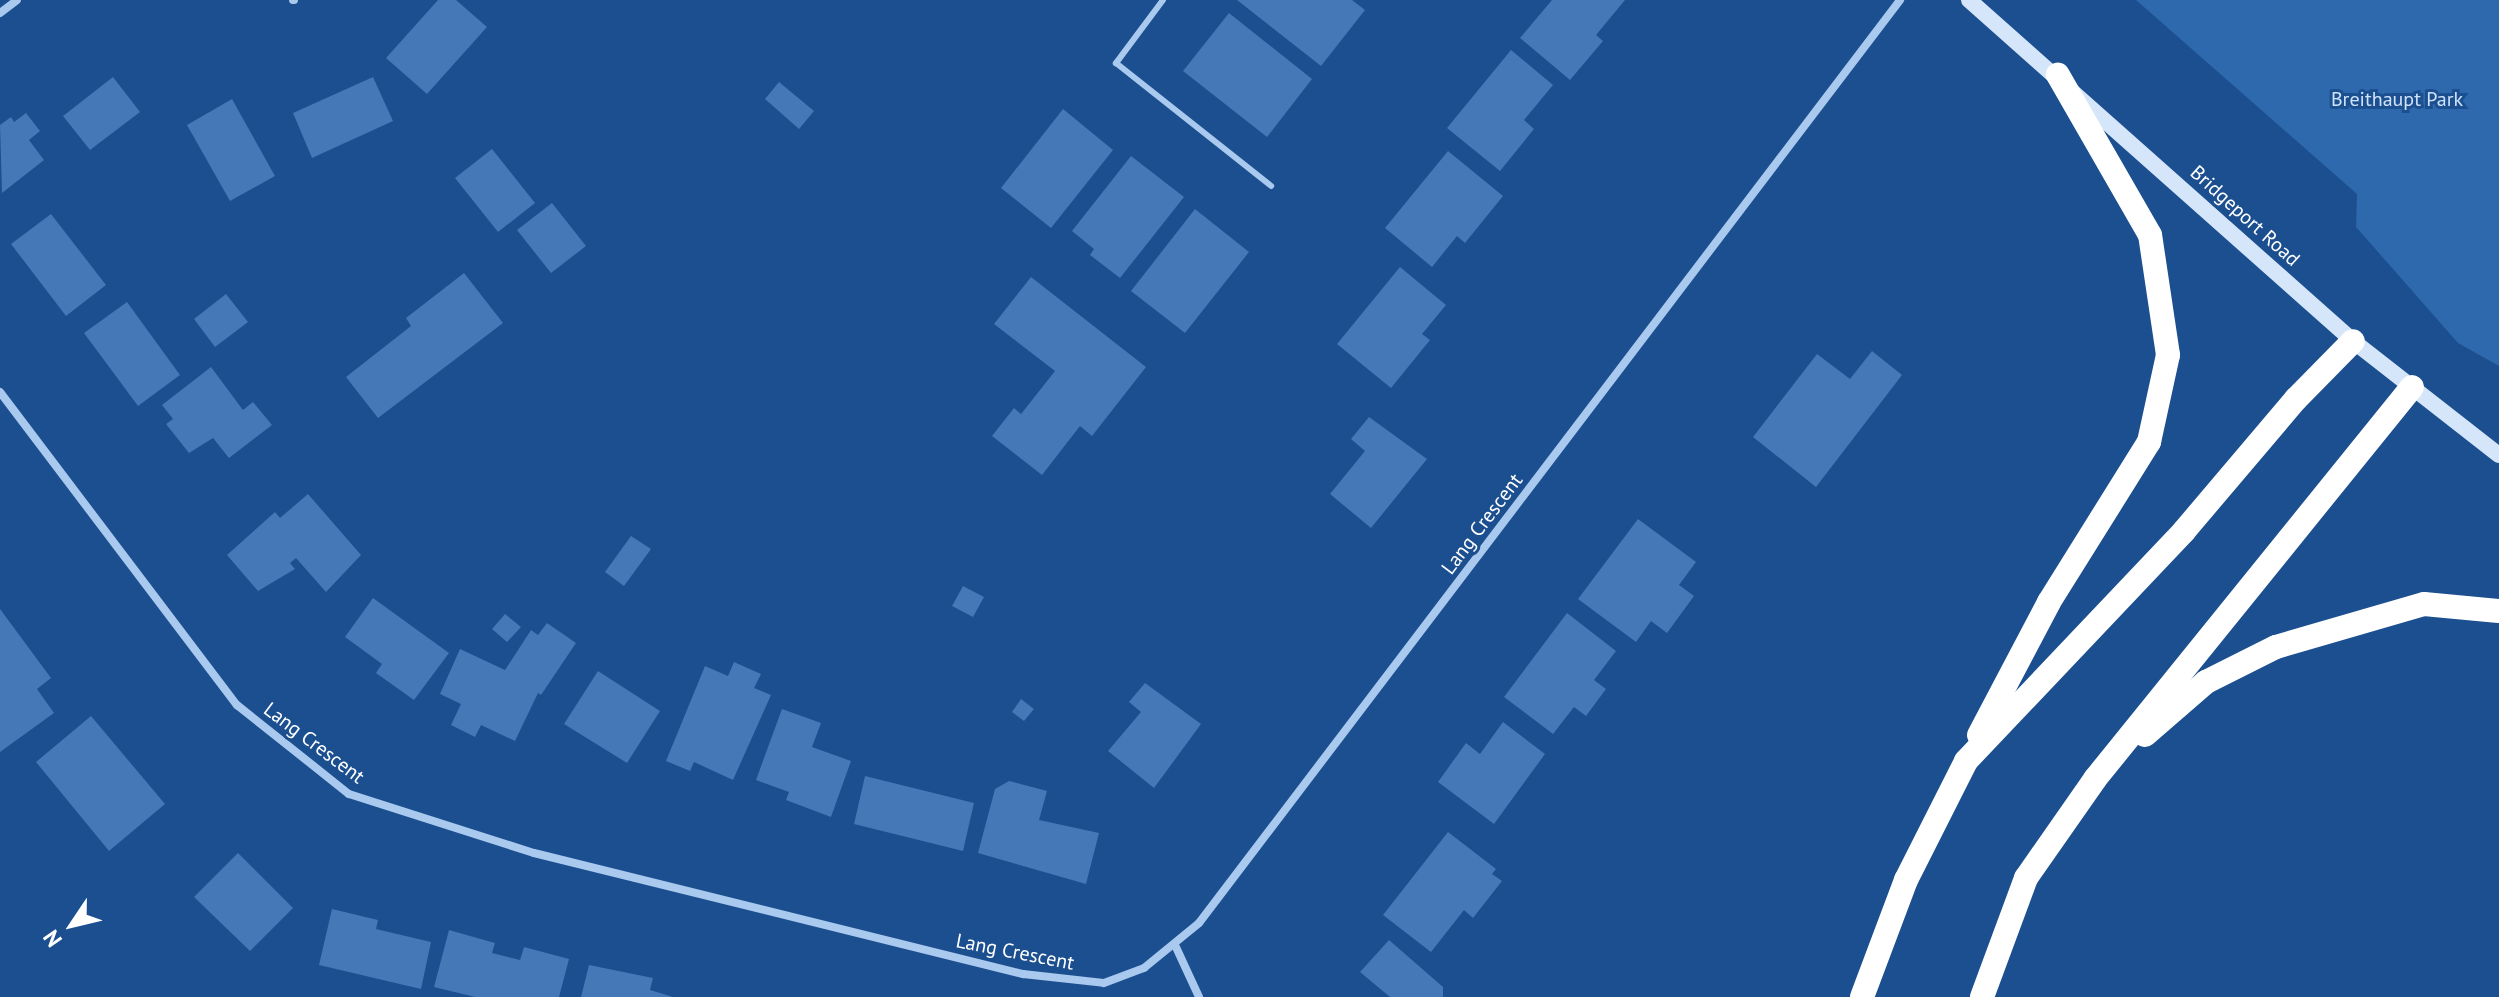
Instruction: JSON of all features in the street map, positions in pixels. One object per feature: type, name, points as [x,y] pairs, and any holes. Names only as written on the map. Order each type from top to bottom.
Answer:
[{"type":"highway","points":[[1862,997],[1906,880],[1966,761],[2049,602],[2149,442],[2168,355],[2150,235],[2058,75]]},
{"type":"highway","points":[[1966,761],[2184,531],[2296,399],[2353,341]]},
{"type":"highway","points":[[1982,997],[2026,878],[2095,779],[2412,387]]},
{"type":"highway","points":[[2095,779],[2206,682],[2276,647],[2424,604],[2499,611]]},
{"type":"main road","name":"Bridgeport Road","points":[[1969,0],[2058,75],[2353,341],[2499,455]]},
{"type":"street","points":[[0,13],[17,0]]},
{"type":"street","name":"Lang Crescent","points":[[0,392],[237,705],[349,794],[534,853],[1023,974],[1104,983],[1144,968],[1199,923],[1900,0]]},
{"type":"street","points":[[1175,945],[1199,997]]},
{"type":"lane","points":[[1163,0],[1116,63],[1271,186]]},
{"type":"green space","name":"Breithaupt Park","points":[[2136,0],[2499,0],[2499,366],[2458,343],[2356,227],[2357,194]]},
{"type":"building","points":[[438,0],[456,0],[487,27],[427,94],[386,58]]},
{"type":"building","points":[[1237,0],[1352,0],[1365,10],[1321,66]]},
{"type":"building","points":[[1552,0],[1625,0],[1596,35],[1603,41],[1570,80],[1520,38]]},
{"type":"building","points":[[1229,13],[1312,79],[1267,137],[1183,71]]},
{"type":"building","points":[[1511,50],[1553,85],[1524,120],[1534,129],[1500,171],[1447,128]]},
{"type":"building","points":[[113,77],[140,112],[90,150],[63,116]]},
{"type":"building","points":[[373,77],[393,121],[312,158],[293,113]]},
{"type":"building","points":[[779,82],[814,111],[799,129],[765,99]]},
{"type":"building","points":[[232,99],[275,176],[230,201],[187,125]]},
{"type":"building","points":[[1063,109],[1113,150],[1051,228],[1001,188]]},
{"type":"building","points":[[26,113],[40,131],[29,140],[44,160],[2,193],[0,125],[11,117],[14,122]]},
{"type":"building","points":[[492,149],[535,203],[498,232],[455,178]]},
{"type":"building","points":[[1448,151],[1503,196],[1465,243],[1457,236],[1432,267],[1385,228]]},
{"type":"building","points":[[1131,156],[1184,197],[1120,278],[1090,255],[1094,249],[1072,231]]},
{"type":"building","points":[[552,203],[586,246],[551,273],[517,230]]},
{"type":"building","points":[[1195,209],[1249,252],[1185,333],[1131,291]]},
{"type":"building","points":[[51,214],[106,285],[66,316],[11,244]]},
{"type":"building","points":[[1400,267],[1446,305],[1422,334],[1430,340],[1391,388],[1337,344]]},
{"type":"building","points":[[464,273],[503,323],[378,418],[346,377],[411,326],[406,318]]},
{"type":"building","points":[[1031,277],[1146,367],[1092,436],[1080,426],[1042,475],[992,436],[1014,408],[1021,414],[1055,371],[994,324]]},
{"type":"building","points":[[226,294],[248,322],[215,347],[194,319]]},
{"type":"building","points":[[127,302],[180,375],[138,406],[84,333]]},
{"type":"building","points":[[1872,351],[1902,375],[1816,487],[1753,437],[1817,354],[1850,379]]},
{"type":"building","points":[[211,367],[243,410],[253,402],[272,425],[229,458],[213,438],[189,453],[166,424],[173,419],[162,405]]},
{"type":"building","points":[[1369,417],[1427,459],[1371,528],[1330,494],[1365,451],[1351,439]]},
{"type":"building","points":[[308,494],[361,555],[326,592],[296,558],[290,563],[295,569],[258,591],[227,555],[275,512],[280,518]]},
{"type":"building","points":[[1638,519],[1696,562],[1679,585],[1694,596],[1667,633],[1651,621],[1636,642],[1578,599]]},
{"type":"building","points":[[631,536],[651,549],[624,586],[605,572]]},
{"type":"building","points":[[963,586],[984,597],[973,617],[952,606]]},
{"type":"building","points":[[373,598],[449,653],[414,700],[376,673],[382,664],[345,637]]},
{"type":"building","points":[[0,609],[51,678],[37,689],[54,713],[0,752]]},
{"type":"building","points":[[1567,613],[1616,651],[1594,680],[1606,689],[1586,716],[1574,707],[1553,734],[1504,697]]},
{"type":"building","points":[[505,614],[521,627],[507,642],[492,629]]},
{"type":"building","points":[[547,623],[576,643],[541,695],[538,693],[515,741],[481,725],[475,737],[451,725],[461,704],[440,694],[460,649],[505,670],[531,630],[538,635]]},
{"type":"building","points":[[734,662],[761,674],[754,688],[771,695],[733,780],[694,762],[690,771],[666,761],[705,666],[728,676]]},
{"type":"building","points":[[598,671],[660,711],[627,763],[564,724]]},
{"type":"building","points":[[1145,683],[1201,724],[1154,788],[1108,751],[1141,712],[1129,702]]},
{"type":"building","points":[[1021,699],[1034,709],[1024,721],[1012,712]]},
{"type":"building","points":[[782,709],[821,723],[812,747],[851,761],[831,817],[786,800],[789,792],[756,780]]},
{"type":"building","points":[[91,716],[165,804],[109,851],[36,762]]},
{"type":"building","points":[[1503,722],[1545,754],[1494,824],[1438,782],[1466,743],[1480,754]]},
{"type":"building","points":[[865,776],[974,803],[963,851],[854,824]]},
{"type":"building","points":[[1009,781],[1047,791],[1039,820],[1099,833],[1086,884],[978,853],[995,789]]},
{"type":"building","points":[[1448,832],[1496,869],[1492,874],[1502,881],[1473,918],[1464,910],[1431,952],[1383,915]]},
{"type":"building","points":[[238,853],[293,908],[250,951],[194,897]]},
{"type":"building","points":[[332,909],[378,920],[376,929],[431,942],[421,989],[319,965]]},
{"type":"building","points":[[449,930],[495,943],[492,953],[520,960],[524,947],[569,959],[559,997],[475,997],[434,987]]},
{"type":"building","points":[[1389,940],[1443,987],[1443,997],[1390,997],[1360,972]]},
{"type":"building","points":[[589,965],[653,978],[650,990],[673,997],[581,997]]}]
